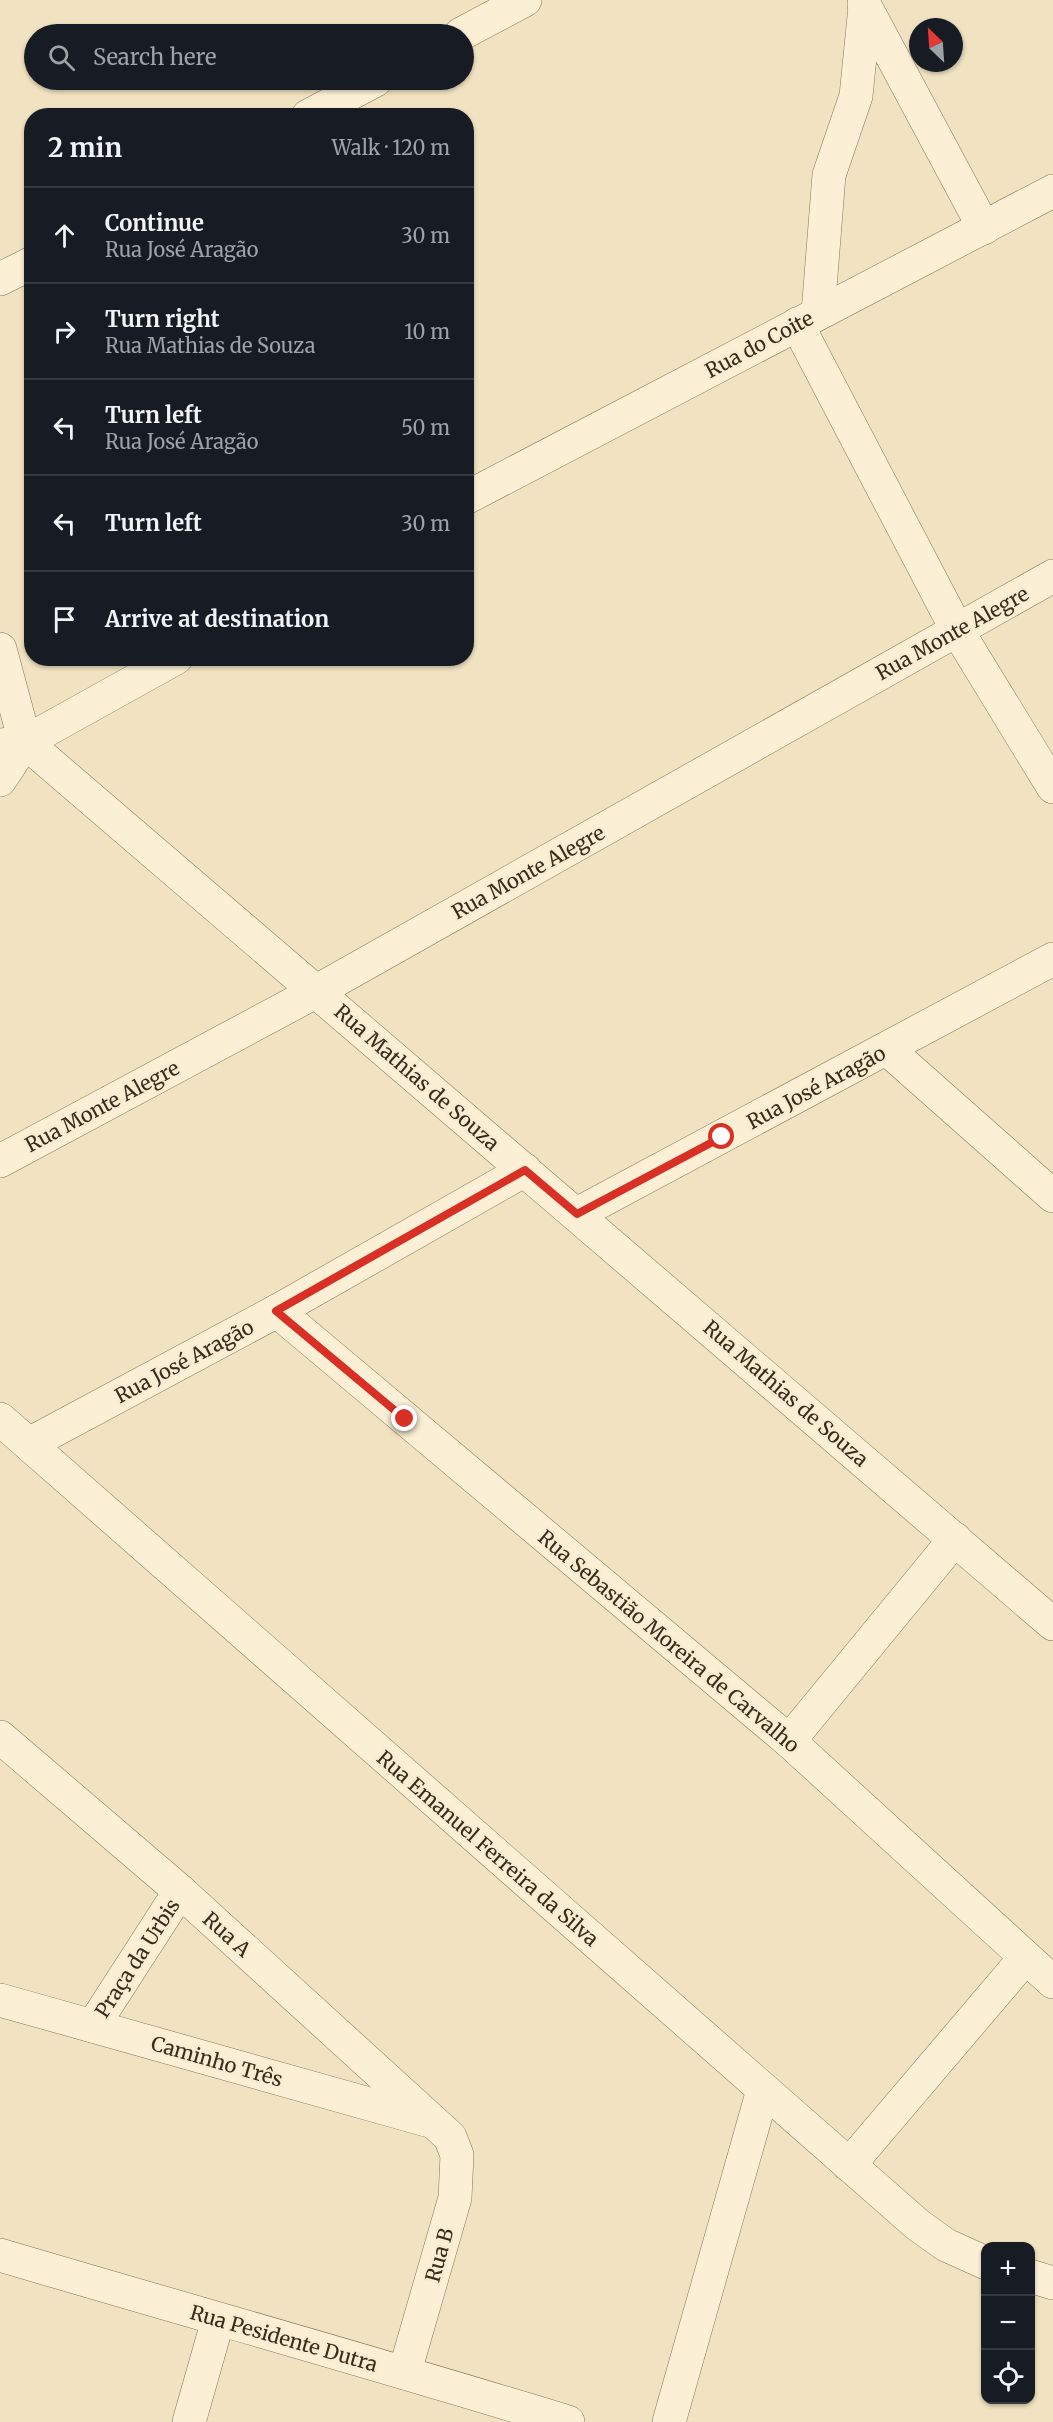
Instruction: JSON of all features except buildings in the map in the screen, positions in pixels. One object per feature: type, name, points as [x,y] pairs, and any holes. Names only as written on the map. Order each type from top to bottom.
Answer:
[{"type":"street","points":[[474,27],[525,0]]},
{"type":"street","points":[[863,3],[984,228]]},
{"type":"street","points":[[863,3],[856,96],[829,175],[807,319],[957,630],[1053,786]]},
{"type":"street","points":[[323,108],[357,90]]},
{"type":"street","name":"Rua do Coite","points":[[474,494],[1053,191]]},
{"type":"street","points":[[0,279],[24,267]]},
{"type":"street","name":"Rua Monte Alegre","points":[[0,1161],[317,991],[1053,576]]},
{"type":"street","points":[[0,649],[13,743],[0,780]]},
{"type":"street","points":[[13,743],[161,666]]},
{"type":"street","name":"Rua Mathias de Souza","points":[[13,743],[317,991],[1053,1624]]},
{"type":"street","name":"Rua José Aragão","points":[[577,1214],[1053,958]]},
{"type":"street","points":[[887,1049],[1053,1196]]},
{"type":"street","name":"Rua José Aragão","points":[[29,1444],[276,1311],[525,1170]]},
{"type":"street","name":"Rua Sebastião Moreira de Carvalho","points":[[276,1311],[789,1741],[1053,1982]]},
{"type":"street","name":"Rua Emanuel Ferreira da Silva","points":[[0,1419],[918,2225],[945,2245],[981,2261]]},
{"type":"street","points":[[789,1741],[955,1539]]},
{"type":"street","name":"Rua A","points":[[0,1737],[180,1891],[442,2130]]},
{"type":"street","name":"Praça da Urbis","points":[[93,2026],[180,1891]]},
{"type":"street","points":[[849,2165],[1025,1958]]},
{"type":"street","name":"Caminho Três","points":[[0,2000],[442,2130]]},
{"type":"street","points":[[669,2422],[763,2090]]},
{"type":"street","name":"Rua B","points":[[405,2371],[455,2198],[457,2155],[442,2130]]},
{"type":"street","name":"Rua Pesidente Dutra","points":[[0,2255],[218,2320],[405,2371],[568,2422]]},
{"type":"street","points":[[1035,2278],[1053,2283]]},
{"type":"street","points":[[189,2422],[218,2320]]},
{"type":"route","points":[[405,1419],[276,1311],[525,1170],[577,1214],[722,1137]]}]
